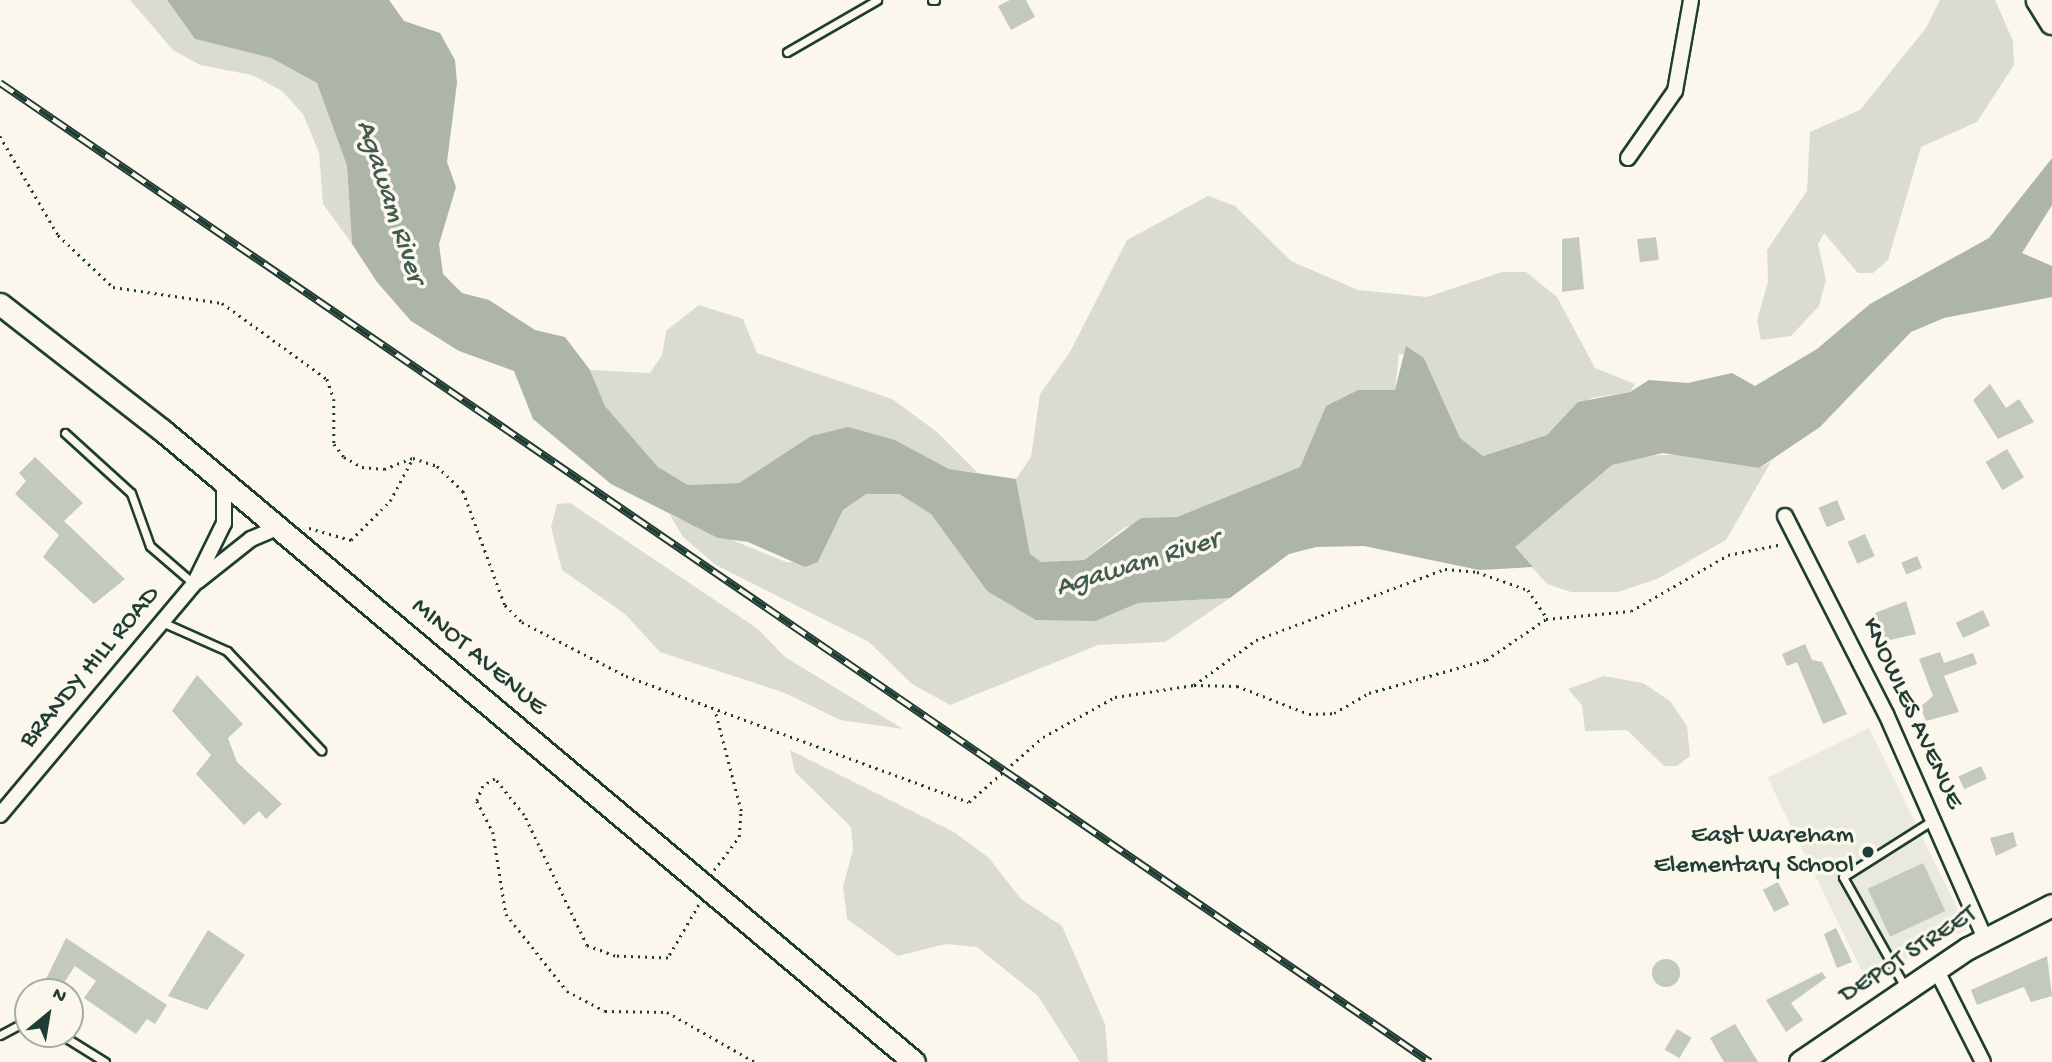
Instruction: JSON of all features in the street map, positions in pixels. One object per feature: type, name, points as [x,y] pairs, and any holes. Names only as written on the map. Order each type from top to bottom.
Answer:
[{"type":"main road","points":[[2038,0],[2052,22]]},
{"type":"main road","name":"MINOT AVENUE","points":[[0,304],[281,529],[915,1062]]},
{"type":"main road","name":"DEPOT STREET","points":[[1800,1062],[1985,937],[2052,905]]},
{"type":"street","points":[[1628,158],[1675,91],[1691,0]]},
{"type":"street","name":"BRANDY HILL ROAD","points":[[194,584],[224,523],[223,481]]},
{"type":"street","name":"KNOWLES AVENUE","points":[[1785,516],[1934,820],[1985,937]]},
{"type":"street","name":"BRANDY HILL ROAD","points":[[0,815],[194,584],[251,539],[281,529]]},
{"type":"street","points":[[1936,970],[1983,1062]]},
{"type":"lane","points":[[787,52],[877,0]]},
{"type":"lane","points":[[65,433],[131,493],[150,546],[194,584]]},
{"type":"lane","points":[[162,622],[228,651],[321,750]]},
{"type":"lane","points":[[1906,989],[1843,877],[1934,820]]},
{"type":"lane","points":[[83,1048],[106,1062]]},
{"type":"path","points":[[0,136],[50,224],[113,287],[222,303],[327,379],[334,399],[334,444],[344,457],[384,469],[413,458],[438,466],[464,491],[505,605],[522,622],[585,659],[969,802],[992,777],[1081,713],[1115,697],[1194,685],[1237,686],[1309,714],[1334,713],[1369,693],[1486,660],[1546,619],[1631,611],[1728,555],[1798,545]]},
{"type":"path","points":[[281,529],[314,528],[351,540],[390,501],[413,458]]},
{"type":"path","points":[[1194,685],[1256,640],[1445,569],[1477,572],[1528,590],[1546,619]]},
{"type":"path","points":[[715,709],[741,811],[739,837],[707,887],[668,958],[615,956],[587,946],[524,815],[495,779],[477,801],[496,846],[506,914],[567,991],[604,1012],[667,1012],[755,1062]]},
{"type":"shaded area","points":[[130,0],[167,0],[195,39],[271,58],[317,83],[347,166],[352,244],[323,204],[319,153],[303,114],[282,91],[252,75],[200,65],[173,50]]},
{"type":"shaded area","points":[[1940,0],[1995,0],[2013,41],[2014,65],[1977,122],[1921,147],[1888,260],[1873,273],[1858,273],[1824,233],[1818,244],[1826,280],[1819,306],[1791,336],[1761,340],[1757,321],[1768,281],[1767,250],[1807,191],[1810,132],[1860,110],[1926,28]]},
{"type":"shaded area","points":[[1208,196],[1235,206],[1291,261],[1358,290],[1427,297],[1502,272],[1526,272],[1557,297],[1595,368],[1635,384],[1630,392],[1591,398],[1547,435],[1483,456],[1460,438],[1424,358],[1399,354],[1395,390],[1358,390],[1326,406],[1300,467],[1177,517],[1125,527],[1084,560],[1041,562],[1030,555],[1016,479],[1031,457],[1040,394],[1070,352],[1127,240]]},
{"type":"shaded area","points":[[699,305],[743,319],[757,353],[892,399],[937,432],[978,473],[949,469],[895,440],[811,436],[739,483],[688,485],[658,467],[605,406],[590,370],[650,373],[662,355],[666,331]]},
{"type":"shaded area","points":[[1685,454],[1759,468],[1771,462],[1726,540],[1657,579],[1618,592],[1571,592],[1547,584],[1514,547],[1612,465],[1639,456]]},
{"type":"shaded area","points":[[865,494],[899,494],[931,514],[987,591],[1096,621],[1138,603],[1230,598],[1165,642],[1098,645],[950,705],[912,684],[869,642],[716,565],[683,537],[670,515],[786,562],[818,562],[843,510]]},
{"type":"shaded area","points":[[570,503],[758,629],[785,657],[903,729],[840,720],[785,693],[660,652],[625,614],[562,570],[551,527],[557,504]]},
{"type":"shaded area","points":[[1604,676],[1643,683],[1670,701],[1687,726],[1690,756],[1677,766],[1664,766],[1627,730],[1585,731],[1582,705],[1568,689]]},
{"type":"shaded area","name":"East Wareham Elementary School","points":[[1869,728],[1967,929],[1866,979],[1767,778]]},
{"type":"shaded area","points":[[790,750],[954,832],[989,858],[1021,899],[1062,926],[1105,1024],[1108,1062],[1080,1062],[1038,996],[977,947],[946,944],[898,956],[847,919],[843,887],[853,850],[851,827],[795,772]]},
{"type":"water","name":"Agawam River","points":[[167,0],[389,0],[404,21],[440,33],[455,60],[457,83],[447,162],[456,187],[439,244],[443,274],[462,293],[489,300],[535,330],[565,337],[590,370],[605,406],[658,467],[688,485],[739,483],[811,436],[848,427],[895,440],[949,469],[1016,479],[1030,554],[1041,562],[1084,560],[1141,518],[1177,517],[1300,467],[1326,406],[1358,390],[1395,390],[1406,346],[1424,358],[1460,438],[1483,456],[1547,435],[1578,402],[1630,392],[1649,380],[1688,383],[1732,373],[1755,386],[1817,349],[1870,304],[1989,238],[2052,158],[2052,205],[2022,253],[2052,266],[2052,297],[1944,318],[1911,332],[1820,427],[1759,468],[1663,453],[1612,465],[1515,547],[1533,567],[1479,570],[1364,546],[1316,547],[1289,554],[1230,598],[1138,603],[1096,621],[1036,620],[987,591],[931,514],[899,494],[866,494],[843,510],[818,562],[805,567],[748,542],[718,538],[611,484],[533,419],[514,371],[459,351],[411,321],[377,282],[352,244],[347,166],[317,83],[271,58],[195,39]]},
{"type":"building","points":[[1010,0],[1026,0],[1035,17],[1011,30],[998,6]]},
{"type":"building","points":[[1579,237],[1584,289],[1562,292],[1562,239]]},
{"type":"building","points":[[1656,237],[1659,260],[1640,262],[1637,239]]},
{"type":"building","points":[[1990,384],[2006,408],[2019,399],[2034,422],[1998,439],[1973,400]]},
{"type":"building","points":[[2007,449],[2024,477],[2003,490],[1986,462]]},
{"type":"building","points":[[35,457],[83,503],[64,521],[125,579],[94,604],[43,557],[59,535],[15,494],[26,481],[19,473]]},
{"type":"building","points":[[1837,500],[1845,519],[1827,527],[1819,508]]},
{"type":"building","points":[[1865,534],[1875,556],[1857,564],[1848,542]]},
{"type":"building","points":[[1917,556],[1922,568],[1906,575],[1901,563]]},
{"type":"building","points":[[1906,601],[1916,634],[1886,641],[1875,613]]},
{"type":"building","points":[[1983,610],[1990,625],[1963,638],[1956,623]]},
{"type":"building","points":[[1805,644],[1812,660],[1822,662],[1847,714],[1823,724],[1797,662],[1787,666],[1782,654]]},
{"type":"building","points":[[1940,652],[1944,663],[1973,653],[1977,664],[1944,676],[1959,712],[1926,721],[1920,707],[1933,696],[1919,659]]},
{"type":"building","points":[[197,675],[243,724],[228,738],[237,762],[282,804],[266,819],[259,811],[244,825],[196,774],[211,755],[172,711]]},
{"type":"building","points":[[1981,766],[1987,779],[1964,789],[1958,777]]},
{"type":"building","points":[[2013,832],[2017,846],[1996,856],[1990,838]]},
{"type":"building","points":[[1923,863],[1945,911],[1890,937],[1868,889]]},
{"type":"building","points":[[1778,882],[1789,904],[1774,912],[1763,890]]},
{"type":"building","points":[[1836,928],[1852,962],[1837,968],[1824,934]]},
{"type":"building","points":[[208,930],[245,955],[207,1010],[168,996]]},
{"type":"building","points":[[66,938],[167,1005],[155,1024],[147,1019],[136,1034],[84,998],[96,981],[75,966],[67,978],[46,978]]},
{"type":"building","points":[[2047,956],[2052,996],[2031,1002],[2024,987],[1977,1005],[1971,990]]},
{"type":"building","points":[[1666,959],[1676,963],[1680,973],[1676,983],[1666,987],[1656,983],[1652,973],[1656,963]]},
{"type":"building","points":[[1822,972],[1826,978],[1791,1003],[1803,1020],[1786,1032],[1766,1000]]},
{"type":"building","points":[[1735,1024],[1758,1062],[1724,1062],[1710,1038]]},
{"type":"building","points":[[1677,1029],[1692,1038],[1679,1058],[1665,1050]]},
{"type":"railway","points":[[0,83],[1430,1062]]},
{"type":"place","name":"East Wareham Elementary School","points":[[1868,852]]}]
